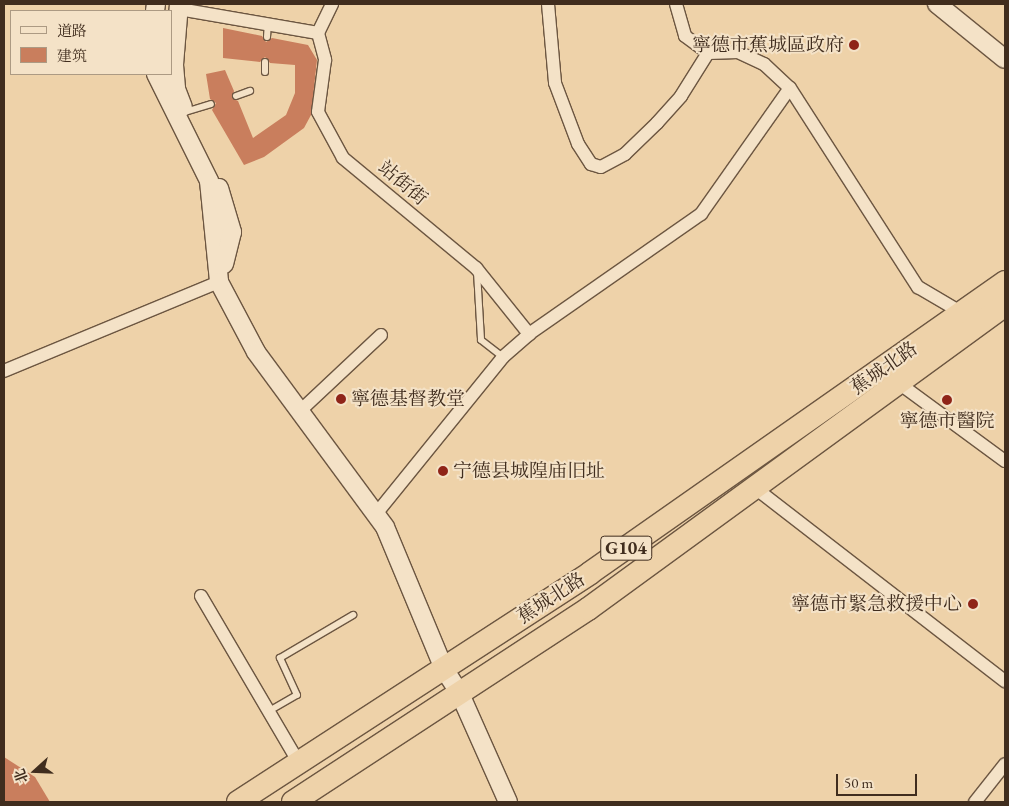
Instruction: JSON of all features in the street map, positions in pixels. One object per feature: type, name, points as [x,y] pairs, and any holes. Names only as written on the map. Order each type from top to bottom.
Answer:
[{"type":"highway","name":"蕉城北路","points":[[238,802],[444,669],[964,314],[1005,282]]},
{"type":"highway","name":"蕉城北路","points":[[292,802],[588,609],[900,384],[1005,305]]},
{"type":"street","points":[[220,282],[232,232],[216,176],[185,112],[175,81],[179,6],[268,31],[318,32],[332,4]]},
{"type":"street","points":[[548,4],[555,83],[578,144],[591,164],[601,167],[624,154],[657,123],[681,96],[708,53]]},
{"type":"street","points":[[676,4],[685,36],[708,53],[738,52],[764,64],[790,88],[918,287],[964,314]]},
{"type":"street","points":[[937,4],[1005,59]]},
{"type":"street","name":"站街街","points":[[318,32],[325,60],[318,112],[342,158],[476,268],[529,334]]},
{"type":"street","points":[[156,75],[209,181],[220,282],[256,352],[385,527],[444,669],[460,694],[508,802]]},
{"type":"street","points":[[376,514],[503,357],[529,334],[701,214],[790,88]]},
{"type":"street","points":[[4,371],[220,282]]},
{"type":"street","points":[[300,411],[382,335]]},
{"type":"street","points":[[900,384],[1005,461]]},
{"type":"street","points":[[755,488],[1005,681]]},
{"type":"street","points":[[201,596],[299,763]]},
{"type":"street","points":[[975,802],[1005,764]]},
{"type":"lane","points":[[264,72],[265,62]]},
{"type":"lane","points":[[236,96],[250,91]]},
{"type":"lane","points":[[185,112],[211,104]]},
{"type":"lane","points":[[476,268],[481,340],[503,357]]},
{"type":"lane","points":[[269,711],[297,695],[280,658],[353,615]]},
{"type":"building","points":[[223,28],[262,36],[266,42],[272,38],[308,45],[317,60],[311,115],[304,128],[264,157],[244,165],[212,110],[216,103],[210,99],[206,74],[225,70],[234,91],[232,98],[238,101],[253,138],[286,115],[295,93],[295,65],[270,63],[265,57],[260,62],[223,58]]},
{"type":"building","points":[[4,757],[35,777],[50,802],[4,802]]},
{"type":"place","name":"寧德市蕉城區政府","points":[[854,45]]},
{"type":"place","name":"寧德基督教堂","points":[[341,399]]},
{"type":"place","name":"寧德市醫院","points":[[947,400]]},
{"type":"place","name":"宁德县城隍庙旧址","points":[[443,471]]},
{"type":"place","name":"寧德市緊急救援中心","points":[[973,604]]}]
